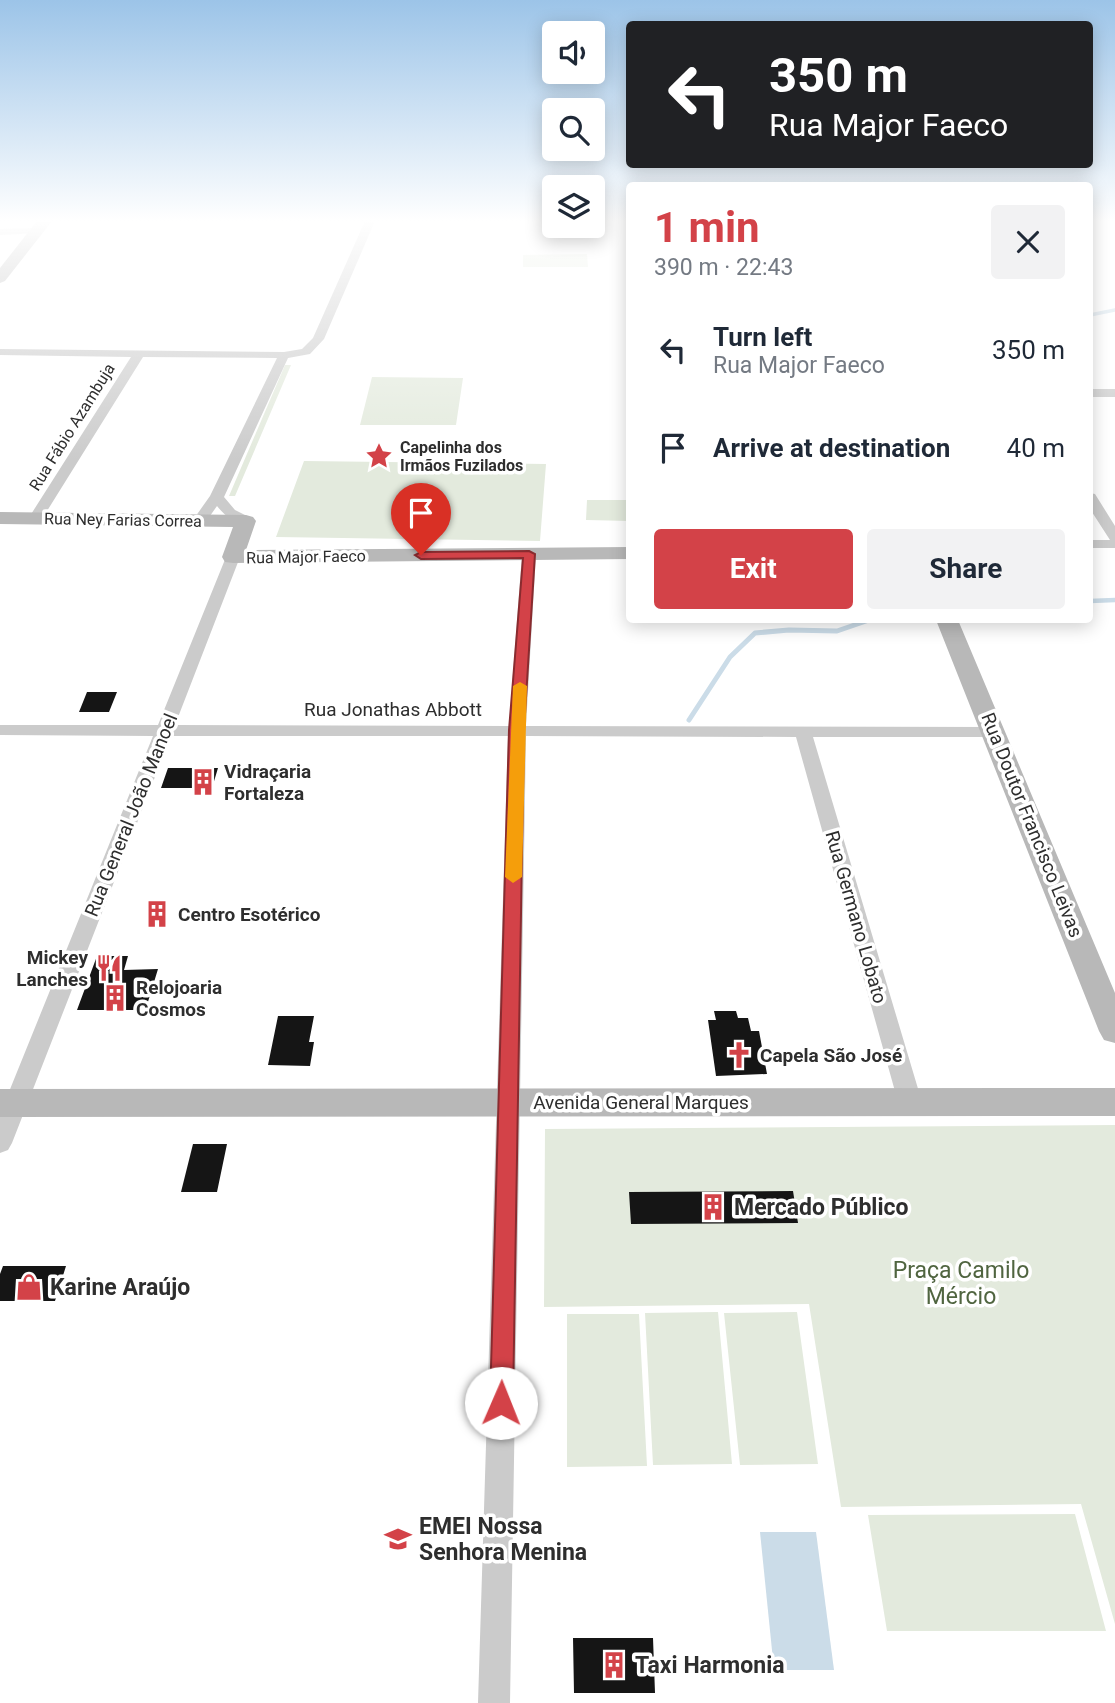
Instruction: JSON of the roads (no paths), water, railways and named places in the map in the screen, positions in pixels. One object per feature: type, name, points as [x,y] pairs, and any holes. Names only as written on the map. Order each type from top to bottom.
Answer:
[{"type":"street","points":[[0,352],[284,355],[306,352],[317,339],[334,300]]},
{"type":"street","name":"Rua Fábio Azambuja","points":[[35,519],[139,354]]},
{"type":"street","points":[[200,520],[218,498],[284,355]]},
{"type":"street","points":[[1093,393],[1115,393]]},
{"type":"street","points":[[218,498],[230,513],[246,521]]},
{"type":"street","points":[[1093,502],[1115,537]]},
{"type":"street","name":"Rua Ney Farias Correa","points":[[0,518],[246,521]]},
{"type":"street","name":"Rua General João Manoel","points":[[0,1143],[8,1103],[165,730],[246,521]]},
{"type":"street","points":[[1093,544],[1115,544]]},
{"type":"street","name":"Rua Major Faeco","points":[[233,557],[626,553]]},
{"type":"street","points":[[494,1703],[517,730],[529,554]]},
{"type":"street","name":"Rua Doutor Francisco Leivas","points":[[948,623],[1115,1031]]},
{"type":"street","name":"Rua Jonathas Abbott","points":[[0,730],[995,732]]},
{"type":"street","name":"Rua Germano Lobato","points":[[803,731],[910,1102]]},
{"type":"street","name":"Avenida General Marques","points":[[8,1103],[1115,1102]]},
{"type":"water","points":[[760,1532],[816,1532],[834,1670],[774,1670]]},
{"type":"waterway","points":[[1093,314],[1115,310]]},
{"type":"waterway","points":[[1093,601],[1115,600]]},
{"type":"waterway","points":[[689,720],[730,657],[755,633],[789,630],[837,631],[860,623]]},
{"type":"place","name":"Capelinha dos Irmãos Fuzilados","points":[[379,456]]},
{"type":"place","name":"Vidraçaria Fortaleza","points":[[203,782]]},
{"type":"place","name":"Centro Esotérico","points":[[157,914]]},
{"type":"place","name":"Mickey Lanches","points":[[109,968]]},
{"type":"place","name":"Relojoaria Cosmos","points":[[115,998]]},
{"type":"place","name":"Capela São José","points":[[739,1055]]},
{"type":"place","name":"Mercado Público","points":[[713,1207]]},
{"type":"place","name":"Karine Araújo","points":[[29,1287]]},
{"type":"place","name":"EMEI Nossa Senhora Menina","points":[[398,1539]]},
{"type":"place","name":"Taxi Harmonia","points":[[614,1665]]},
{"type":"park label","name":"Praça Camilo Mércio","points":[[961,1283]]}]
